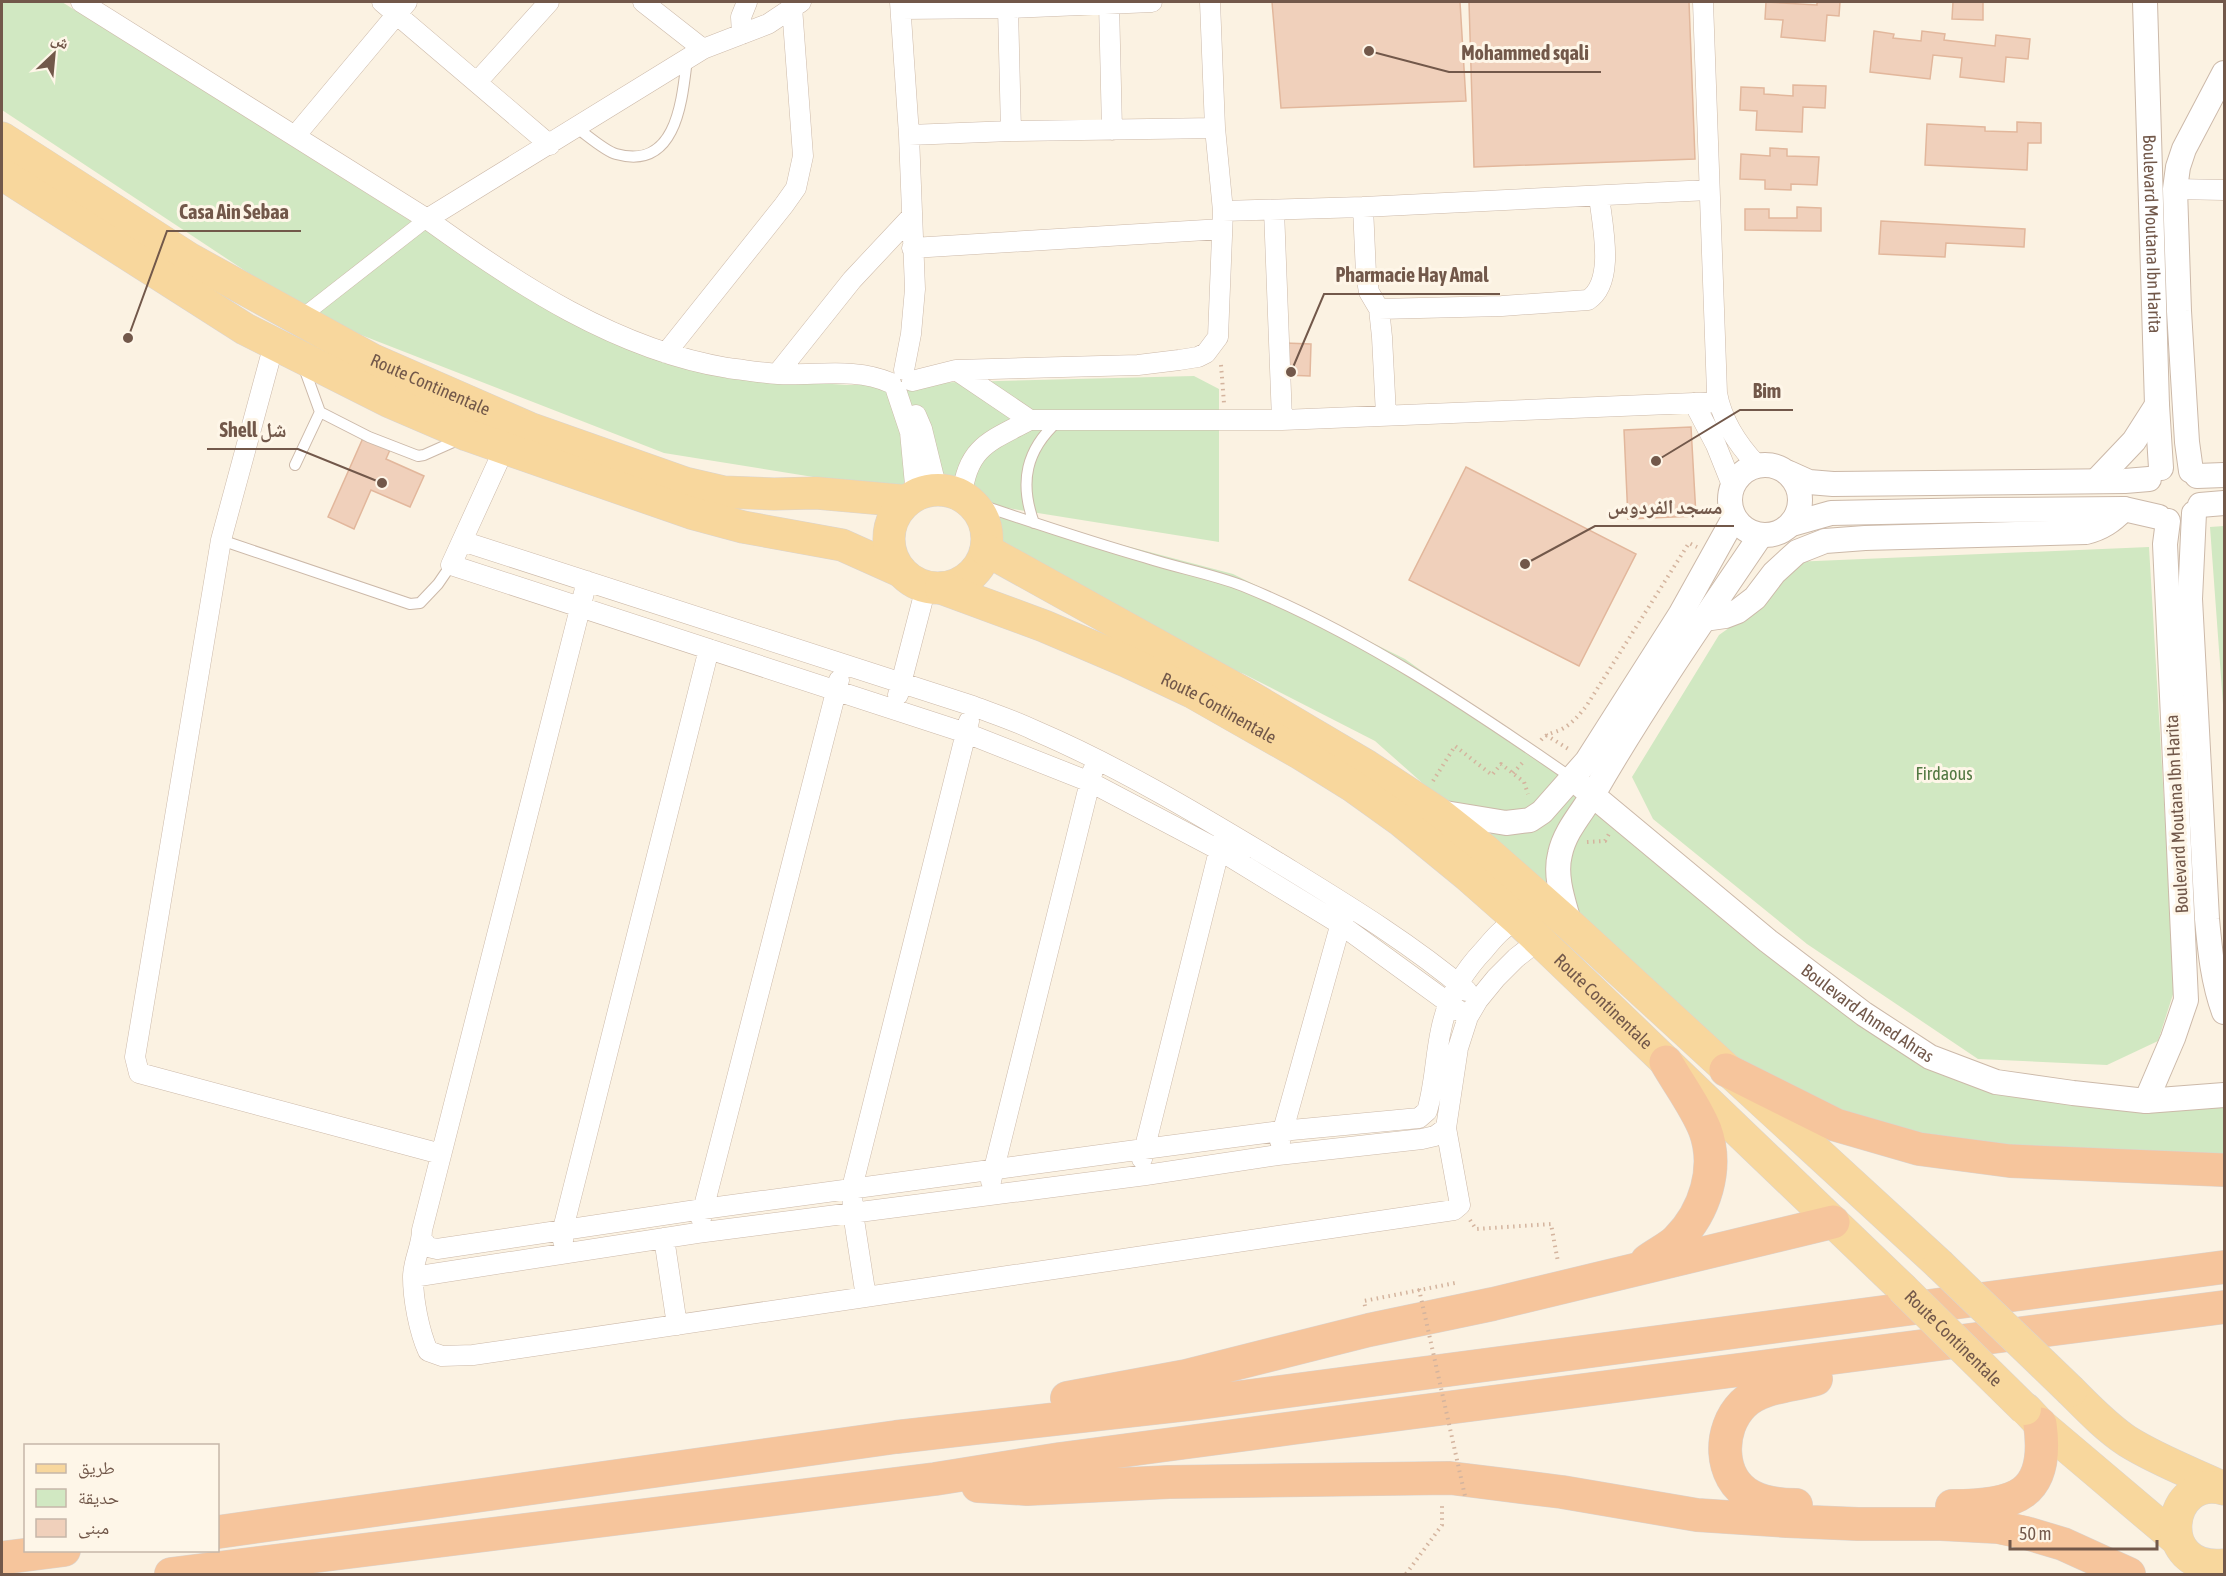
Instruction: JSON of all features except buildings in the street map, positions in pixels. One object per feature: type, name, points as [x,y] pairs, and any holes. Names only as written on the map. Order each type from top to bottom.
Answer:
[{"type":"highway","points":[[1635,1268],[1675,1242],[1691,1224],[1702,1203],[1709,1177],[1711,1154],[1705,1129],[1666,1062]]},
{"type":"highway","points":[[1726,1070],[1836,1125],[1919,1149],[2010,1161],[2224,1170]]},
{"type":"highway","points":[[896,1437],[996,1411],[1186,1376],[1350,1335],[1833,1222]]},
{"type":"highway","points":[[219,1532],[896,1437],[1198,1403],[2224,1267]]},
{"type":"highway","points":[[171,1575],[935,1479],[1177,1443],[2224,1307]]},
{"type":"highway","points":[[1853,1356],[1839,1371],[1762,1393],[1743,1403],[1730,1424],[1725,1447],[1734,1480],[1740,1488],[1761,1500],[1791,1505],[1903,1507],[1998,1504],[2020,1495],[2037,1475],[2043,1458],[2033,1416]]},
{"type":"highway","points":[[935,1479],[986,1488],[1027,1489],[1170,1482],[1450,1478],[1562,1492],[1659,1510],[1707,1516],[1998,1527],[2063,1544],[2128,1575]]},
{"type":"highway","points":[[2,1558],[54,1552]]},
{"type":"main road","name":"Route Continentale","points":[[2,138],[190,259],[298,319],[373,360],[529,428],[684,483],[724,492],[774,494],[816,492],[938,497]]},
{"type":"main road","name":"Route Continentale","points":[[2,174],[245,329],[388,401],[504,449],[691,513],[743,527],[842,545],[922,582],[1044,626],[1192,692],[1354,787],[1400,820],[1529,930],[2033,1416],[2177,1540],[2185,1553],[2197,1562],[2218,1569]]},
{"type":"main road","points":[[938,497],[978,512],[987,537],[986,550],[980,565],[970,576],[956,585],[922,582],[892,558],[890,527],[896,513],[938,497]]},
{"type":"main road","name":"Route Continentale","points":[[986,550],[1239,690],[1367,766],[1429,806],[1485,850],[1570,925],[1939,1264],[2096,1416],[2126,1440],[2224,1489]]},
{"type":"main road","points":[[2177,1540],[2175,1527],[2177,1514],[2183,1503],[2193,1494],[2205,1488],[2224,1489]]},
{"type":"street","points":[[81,2],[427,219],[459,242],[553,301],[598,325],[666,353],[697,362],[777,374],[856,373],[902,383],[956,370],[1138,365],[1198,357],[1206,353],[1218,337],[1222,220],[1215,129],[1210,2]]},
{"type":"street","points":[[477,82],[549,2]]},
{"type":"street","points":[[643,2],[695,54]]},
{"type":"street","points":[[742,34],[741,17],[747,2]]},
{"type":"street","points":[[1152,2],[1008,8],[901,5],[909,135],[914,308],[902,383],[922,429],[938,497],[964,477],[976,453],[1030,420],[1282,420],[1719,402]]},
{"type":"street","points":[[1703,2],[1708,190],[1719,402],[1727,425],[1744,451],[1757,465]]},
{"type":"street","name":"Boulevard Moutana Ibn Harita","points":[[2145,2],[2157,405],[2155,473]]},
{"type":"street","points":[[1109,3],[1112,130]]},
{"type":"street","points":[[298,319],[427,219],[695,54],[768,24],[796,4]]},
{"type":"street","points":[[666,353],[784,205],[795,188],[803,156],[796,4]]},
{"type":"street","points":[[295,136],[396,6],[477,82],[550,145]]},
{"type":"street","points":[[1008,8],[1011,131]]},
{"type":"street","name":"Boulevard Moutana Ibn Harita","points":[[2194,474],[2187,442],[2183,382],[2175,189],[2178,167],[2184,149],[2224,73]]},
{"type":"street","points":[[909,135],[1011,131],[1215,129]]},
{"type":"street","points":[[2175,189],[2224,190]]},
{"type":"street","points":[[912,248],[1222,220],[1274,210],[1708,190]]},
{"type":"street","points":[[1379,309],[1502,306],[1588,300],[1594,297],[1600,288],[1605,263],[1599,196]]},
{"type":"street","points":[[1363,207],[1369,292],[1379,309],[1386,416]]},
{"type":"street","points":[[1274,210],[1282,420]]},
{"type":"street","points":[[777,374],[852,280],[911,217]]},
{"type":"street","points":[[274,344],[221,540],[135,1057],[139,1073],[441,1154]]},
{"type":"street","points":[[956,370],[1030,420]]},
{"type":"street","points":[[1694,403],[1716,445],[1732,485]]},
{"type":"street","points":[[2096,481],[2134,441],[2157,405]]},
{"type":"street","points":[[504,449],[451,565],[966,733],[1090,782],[1219,850],[1340,924],[1449,1002],[1473,1008]]},
{"type":"street","points":[[1789,473],[1800,492],[1798,514],[1792,524],[1773,535],[1750,533],[1734,518],[1729,496],[1738,476],[1757,465],[1768,464],[1779,467],[1809,482],[1833,484],[2096,481],[2155,473],[2177,465],[2194,474],[2224,475]]},
{"type":"street","points":[[2155,473],[2146,487],[2147,502],[2152,511],[2164,519]]},
{"type":"street","points":[[1792,524],[1831,513],[2124,509],[2164,519],[2186,519],[2197,509],[2202,495],[2201,485],[2194,474]]},
{"type":"street","points":[[2197,509],[2224,503]]},
{"type":"street","points":[[1704,619],[1725,616],[1738,611],[1755,598],[1774,573],[1797,552],[1825,542],[1865,538],[2086,532],[2113,521],[2124,509]]},
{"type":"street","name":"Boulevard Moutana Ibn Harita","points":[[2197,509],[2190,599],[2207,919],[2212,966],[2224,1012]]},
{"type":"street","points":[[1429,806],[1495,822],[1530,820],[1542,812],[1587,761],[1680,615],[1734,518]]},
{"type":"street","name":"Boulevard Moutana Ibn Harita","points":[[2146,1101],[2173,1038],[2186,1000],[2164,519]]},
{"type":"street","points":[[1570,925],[1558,865],[1568,832],[1593,795],[1641,712],[1761,535]]},
{"type":"street","points":[[462,541],[973,706],[1036,730],[1095,759],[1225,830],[1346,904],[1407,944],[1458,984],[1473,1008]]},
{"type":"street","points":[[422,1239],[428,1247],[437,1249],[852,1188],[1144,1149],[1281,1131],[1419,1118],[1427,1111],[1441,1029],[1449,1002],[1458,984],[1475,960],[1509,924],[1529,930],[1516,958],[1496,978],[1473,1008],[1458,1048],[1446,1128],[1460,1204],[1454,1210],[472,1355],[442,1356],[428,1351],[421,1335],[413,1277],[422,1230],[587,582]]},
{"type":"street","points":[[894,710],[922,582]]},
{"type":"street","points":[[562,1254],[563,1229],[710,649]]},
{"type":"street","points":[[697,1233],[843,664]]},
{"type":"street","points":[[866,1297],[853,1213],[852,1188],[973,706]]},
{"type":"street","points":[[988,1195],[1095,759]]},
{"type":"street","name":"Boulevard Ahmed Ahras","points":[[1572,778],[1768,941],[1864,1014],[1930,1057],[1996,1082],[2073,1093],[2146,1101],[2224,1095]]},
{"type":"street","points":[[1141,1175],[1144,1149],[1225,830]]},
{"type":"street","points":[[1278,1155],[1281,1131],[1346,904]]},
{"type":"street","points":[[1427,1111],[1446,1128]]},
{"type":"street","points":[[413,1277],[697,1233],[1278,1155],[1422,1139],[1435,1136],[1446,1128]]},
{"type":"street","points":[[664,1238],[677,1325]]},
{"type":"lane","points":[[577,128],[615,154],[642,156],[660,147],[674,129],[695,54]]},
{"type":"lane","points":[[301,359],[320,412],[369,437],[418,456],[467,435]]},
{"type":"lane","points":[[295,465],[320,412]]},
{"type":"lane","points":[[1035,523],[1027,499],[1026,475],[1037,444],[1059,420]]},
{"type":"lane","points":[[938,497],[1035,523],[1231,582],[1268,597],[1409,671],[1470,708],[1572,778]]},
{"type":"lane","points":[[221,540],[410,604],[420,603],[438,584],[451,565]]},
{"type":"path","points":[[1218,337],[1226,421]]},
{"type":"path","points":[[1513,773],[1546,734],[1562,729],[1587,705],[1689,543],[1713,556]]},
{"type":"path","points":[[1429,806],[1455,746],[1492,775],[1501,764],[1524,782],[1527,788],[1527,800]]},
{"type":"path","points":[[1460,1204],[1476,1229],[1551,1224],[1564,1286]]},
{"type":"path","points":[[1364,1301],[1419,1289],[1465,1496]]},
{"type":"path","points":[[1406,1575],[1442,1525]]},
{"type":"green space","points":[[2,2],[62,2],[425,230],[677,367],[745,378],[847,385],[1194,376],[1219,389],[1219,542],[982,504],[1058,528],[1233,574],[1405,659],[1572,778],[1864,1014],[1996,1082],[2224,1095],[2224,1165],[2010,1161],[1739,1080],[1454,811],[1375,741],[1244,674],[1214,663],[969,530],[970,519],[963,501],[664,453],[315,317],[2,110]]},
{"type":"green space","points":[[2224,526],[2224,718],[2210,527]]},
{"type":"green space","name":"Firdaous","points":[[2149,547],[2175,988],[2158,1041],[2107,1065],[1978,1059],[1807,944],[1653,819],[1632,777],[1719,635],[1750,613],[1792,562]]},
{"type":"place","name":"Mohammed sqali","points":[[1369,51]]},
{"type":"place","name":"Casa Ain Sebaa","points":[[128,338]]},
{"type":"place","name":"Pharmacie Hay Amal","points":[[1291,372]]},
{"type":"place","name":"Bim","points":[[1656,461]]},
{"type":"place","name":"Shell شل","points":[[382,483]]},
{"type":"place","name":"مسجد الفردوس","points":[[1525,564]]}]
